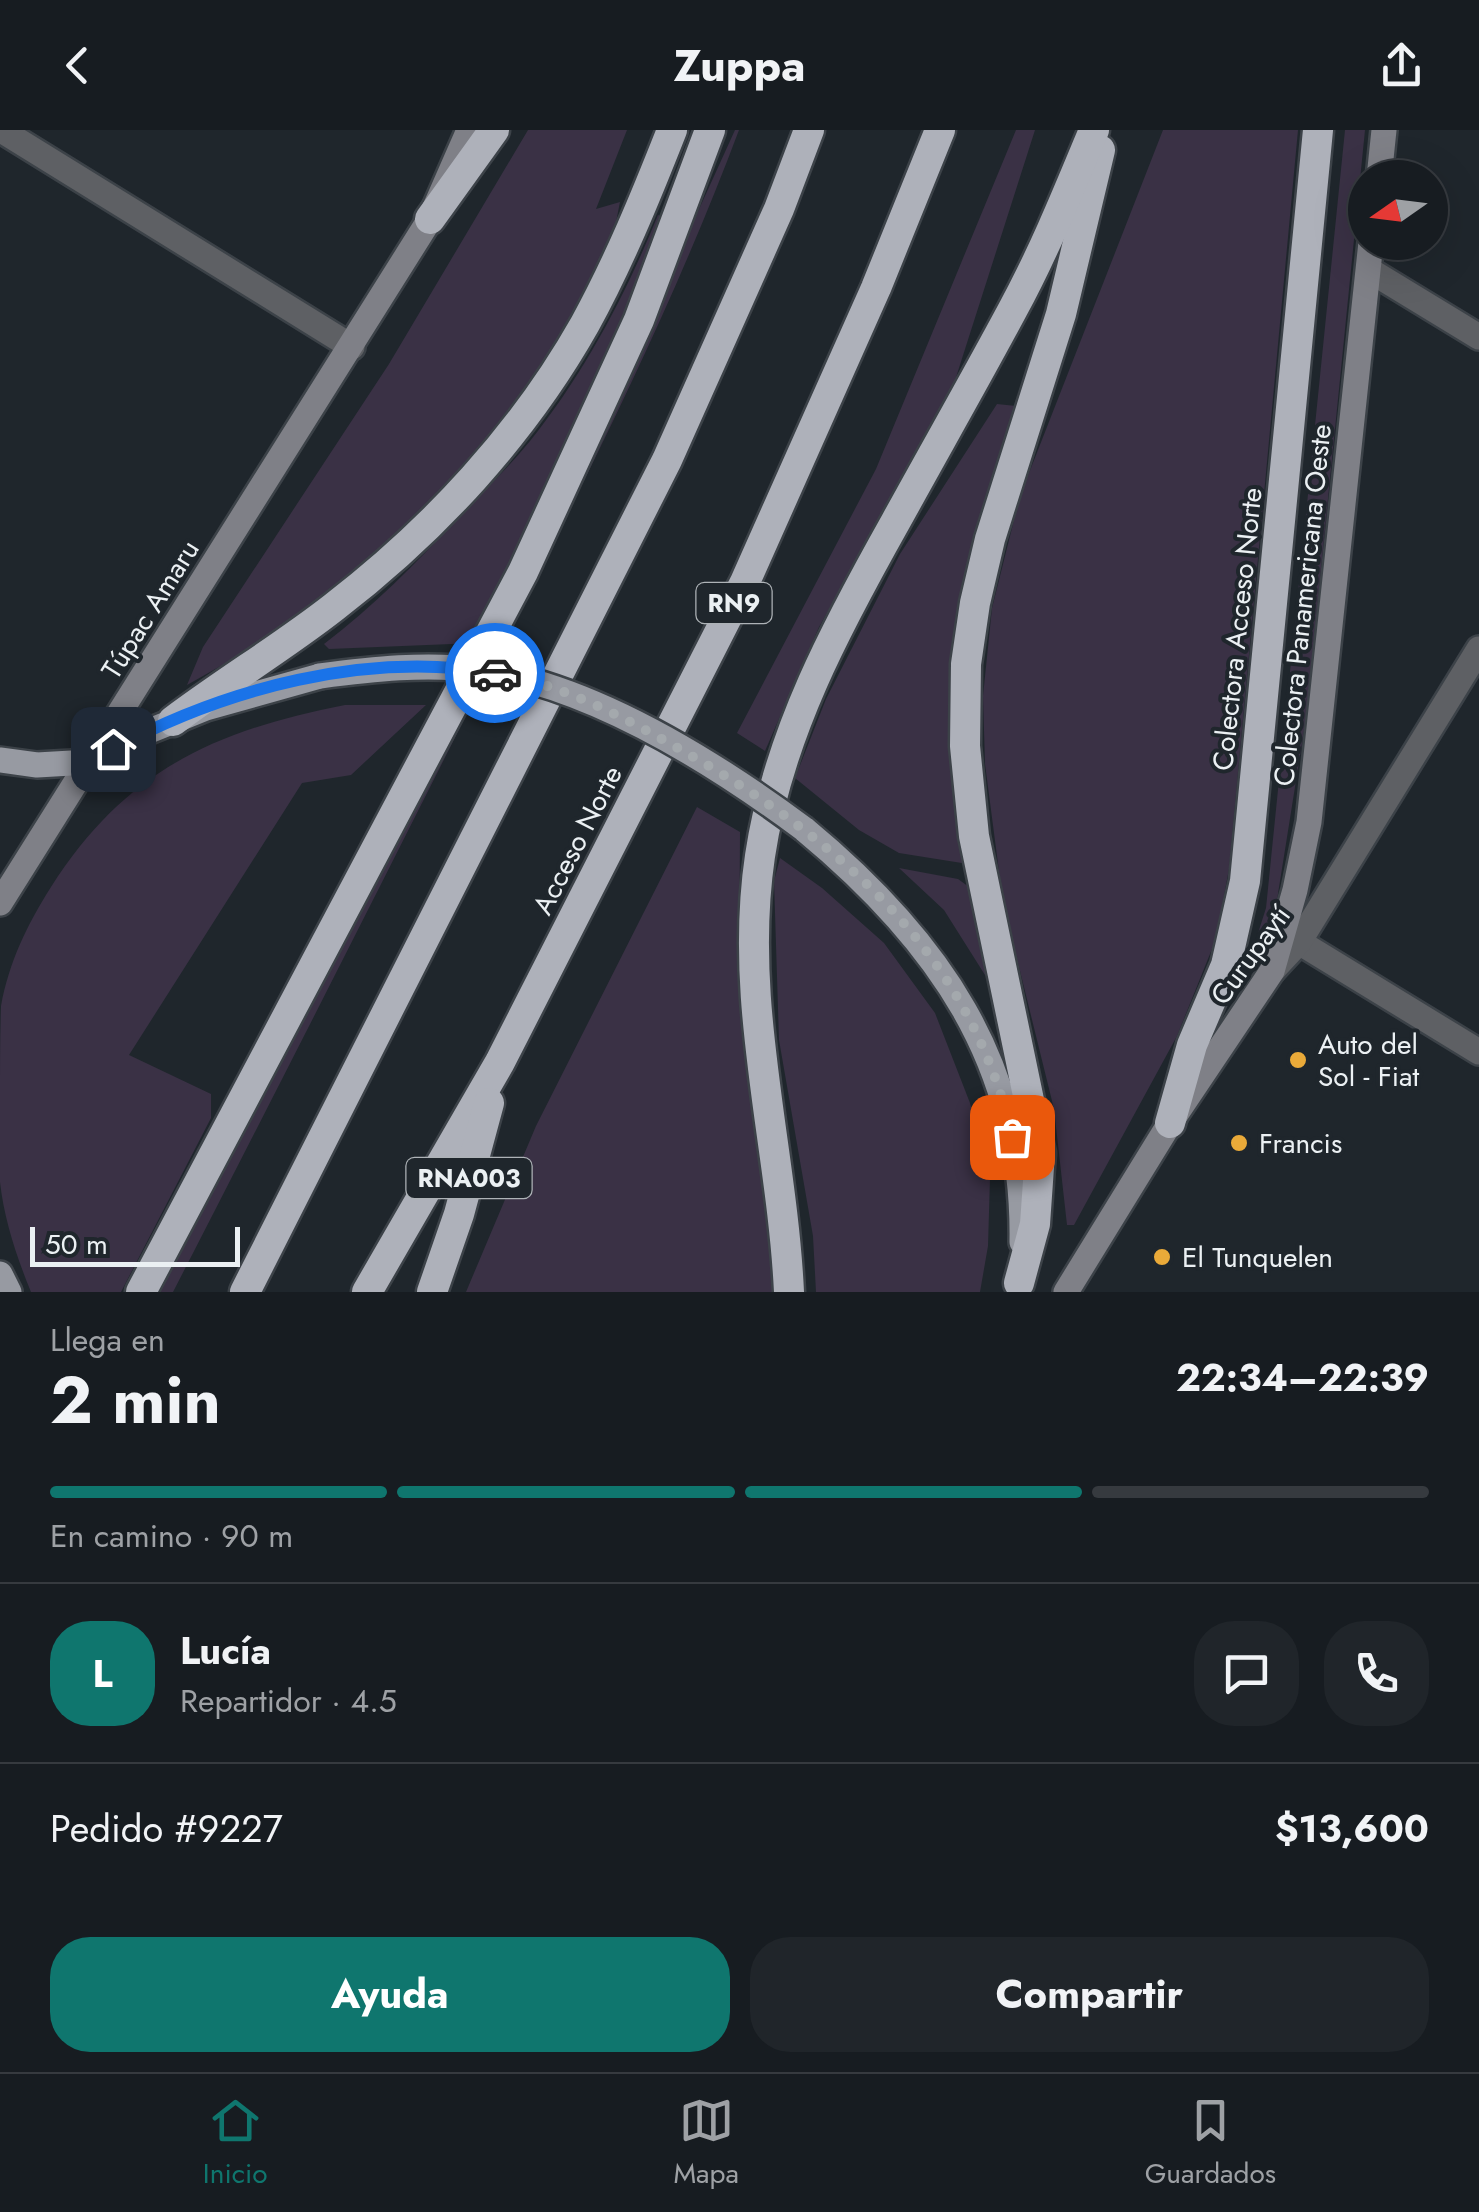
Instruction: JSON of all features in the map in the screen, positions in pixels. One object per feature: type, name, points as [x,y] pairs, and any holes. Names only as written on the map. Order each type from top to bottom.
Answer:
[{"type":"highway","points":[[430,219],[494,130]]},
{"type":"highway","points":[[173,721],[335,606],[412,542],[479,471],[548,384],[585,324],[634,224],[672,130]]},
{"type":"highway","points":[[141,1292],[523,572],[639,320],[710,130]]},
{"type":"highway","points":[[245,1292],[668,460],[779,208],[809,130]]},
{"type":"highway","name":"Acceso Norte","points":[[367,1292],[500,1062],[745,582],[876,288],[940,130]]},
{"type":"highway","points":[[789,1292],[755,1004],[756,897],[769,810],[790,738],[829,648],[1016,305],[1094,130]]},
{"type":"highway","points":[[1018,1288],[1036,1224],[1040,1153],[976,853],[964,746],[966,664],[990,539],[1072,278],[1104,130]]},
{"type":"highway","name":"Colectora Acceso Norte","points":[[1170,1123],[1192,1045],[1231,948],[1245,881],[1318,130]]},
{"type":"highway","name":"RNA003","points":[[432,1292],[459,1214],[500,1062]]},
{"type":"main road","points":[[0,760],[36,766],[89,762],[173,721],[244,695],[320,676],[384,668],[446,668],[510,676],[616,713],[735,781],[804,829],[860,877],[908,927],[952,986],[982,1041],[1000,1087],[1012,1137],[1021,1201],[1018,1288]]},
{"type":"main road","points":[[0,1274],[9,1292]]},
{"type":"street","name":"Túpac Amaru","points":[[0,903],[430,219],[469,130]]},
{"type":"street","points":[[1380,160],[1384,130]]},
{"type":"street","points":[[8,139],[352,347]]},
{"type":"street","name":"Colectora Panamericana Oeste","points":[[1272,971],[1295,890],[1308,822],[1369,260]]},
{"type":"street","points":[[1368,270],[1479,337]]},
{"type":"street","name":"Curupaytí","points":[[1066,1292],[1170,1123],[1272,971],[1299,942],[1479,649]]},
{"type":"street","points":[[1299,942],[1479,1052]]},
{"type":"shaded area","points":[[528,130],[627,130],[596,209],[620,202],[609,257],[557,344],[452,485],[281,632],[187,685],[203,647],[389,364]]},
{"type":"shaded area","points":[[735,130],[739,130],[712,200],[621,404],[331,982],[173,1292],[145,1292],[604,418]]},
{"type":"shaded area","points":[[1016,130],[1035,130],[951,393],[819,627],[765,751],[737,733],[876,469]]},
{"type":"shaded area","points":[[1163,130],[1298,130],[1229,869],[1216,939],[1177,1036],[1074,1225],[1067,1225],[1054,1109],[1003,902],[985,764],[983,696],[992,608],[1020,496]]},
{"type":"shaded area","points":[[1345,130],[1365,130],[1362,160],[1348,160],[1348,260],[1352,260],[1306,718],[1277,900],[1258,949],[1253,949],[1266,908]]},
{"type":"shaded area","points":[[658,215],[669,219],[476,643],[329,649],[324,644],[410,568],[513,461],[550,415],[602,332]]},
{"type":"shaded area","points":[[997,404],[1016,406],[975,540],[955,663],[951,778],[968,864],[899,853],[859,830],[795,778],[826,699],[900,554]]},
{"type":"shaded area","points":[[345,705],[426,705],[351,775],[302,783],[129,1055],[211,1094],[211,1118],[121,1292],[31,1292],[12,1238],[0,1182],[0,1052],[4,990],[34,915],[79,847],[110,813],[176,762],[254,728]]},
{"type":"shaded area","points":[[697,807],[740,832],[739,998],[777,1292],[466,1292],[536,1126]]},
{"type":"shaded area","points":[[780,858],[822,888],[884,943],[935,1013],[970,1103],[990,1178],[988,1246],[980,1292],[816,1292],[813,1236],[779,1040],[774,881]]},
{"type":"shaded area","points":[[899,868],[958,879],[969,887],[993,968],[985,975],[944,910]]},
{"type":"way so far","points":[[495,673],[544,685],[616,713],[766,801],[834,854],[887,903],[952,986],[995,1070],[1012,1137]]},
{"type":"place","name":"Auto del Sol - Fiat","points":[[1298,1060]]},
{"type":"place","name":"Francis","points":[[1239,1143]]},
{"type":"place","name":"El Tunquelen","points":[[1162,1257]]},
{"type":"route","points":[[113,749],[206,708],[320,676],[384,668],[495,673]]}]
